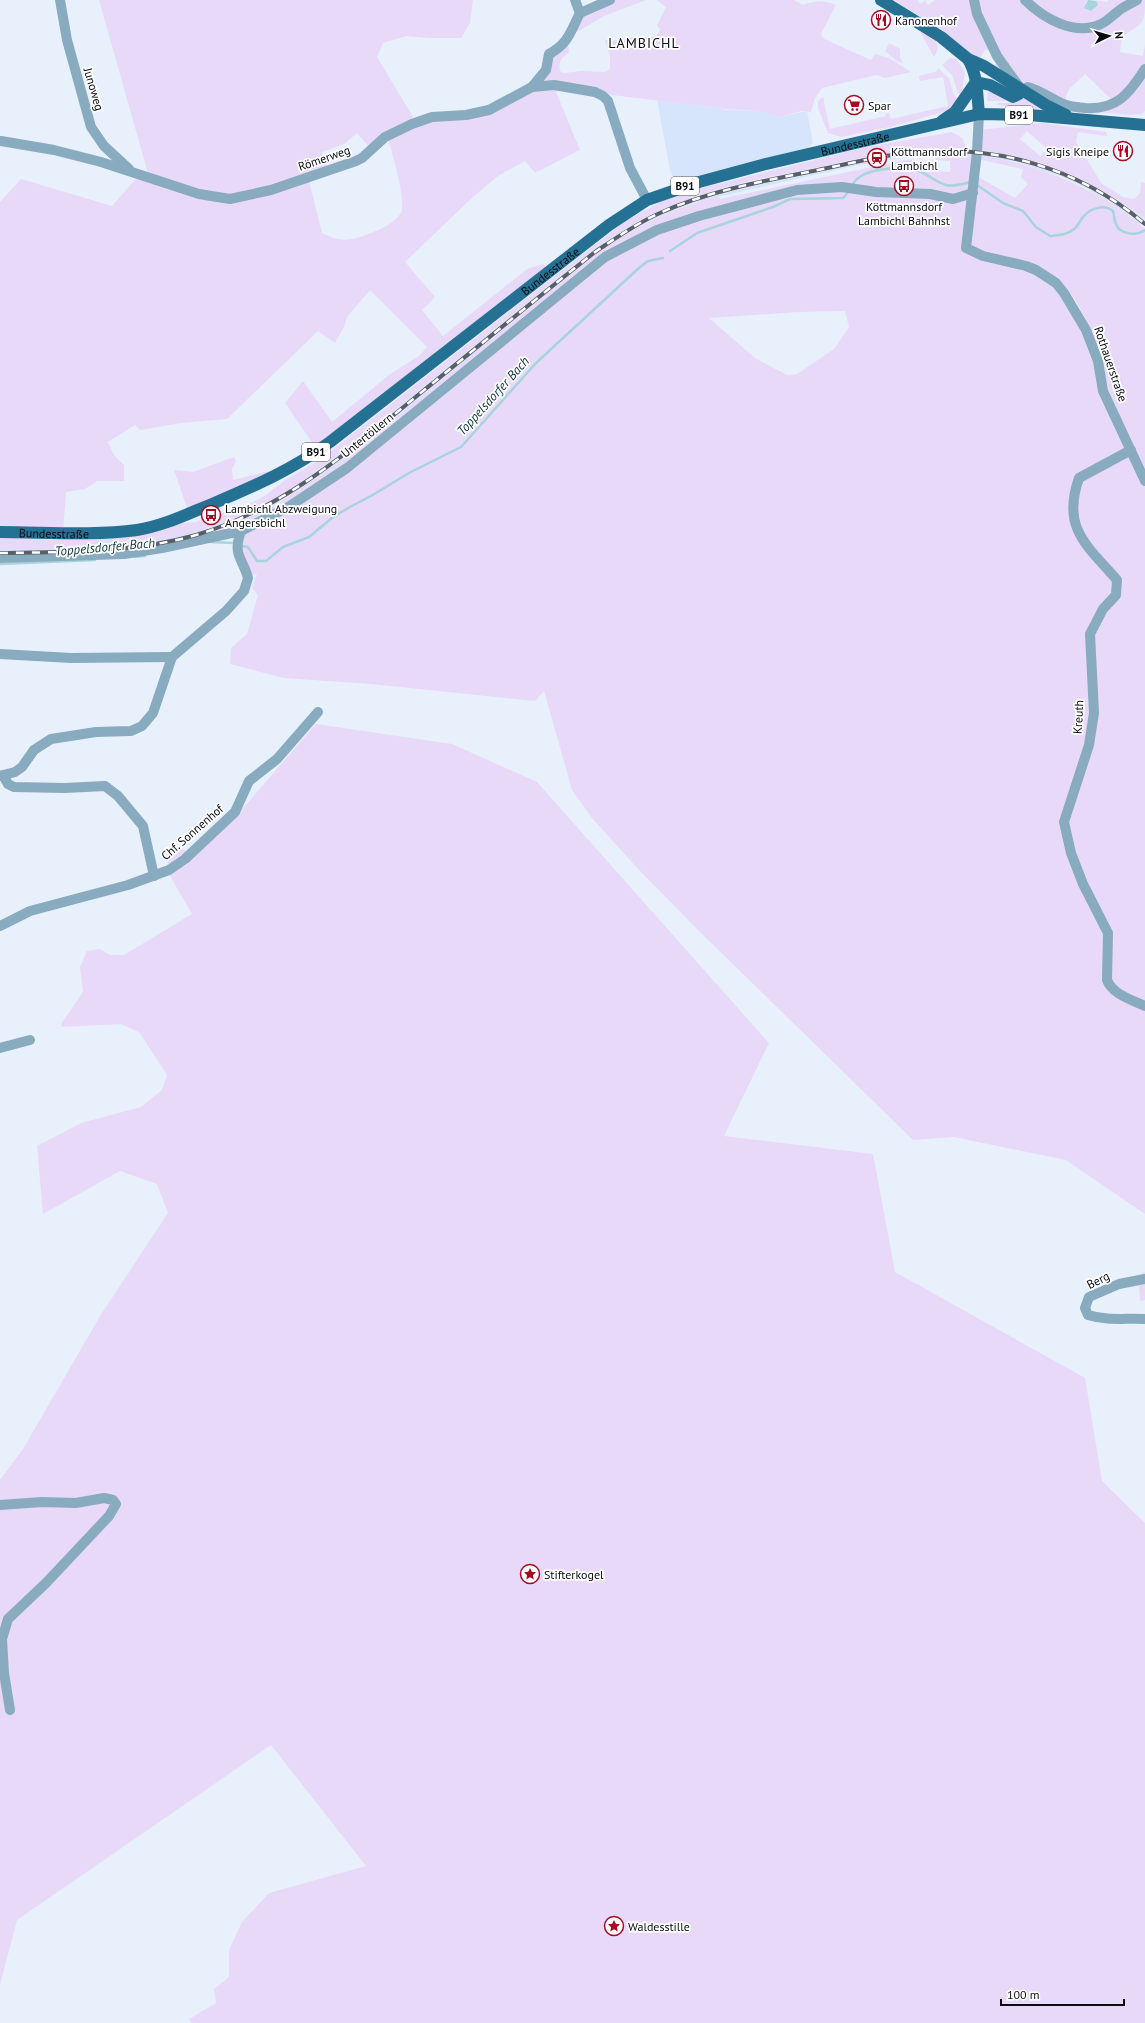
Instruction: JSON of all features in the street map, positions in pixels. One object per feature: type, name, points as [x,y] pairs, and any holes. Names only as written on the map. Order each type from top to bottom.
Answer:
[{"type":"main road","points":[[884,1],[941,37],[968,59],[984,66],[1056,111],[1081,119]]},
{"type":"main road","points":[[968,59],[973,68],[976,82],[979,114]]},
{"type":"main road","points":[[976,82],[990,86],[1013,98],[1019,94],[1021,90]]},
{"type":"main road","points":[[928,127],[946,119],[955,112],[976,82]]},
{"type":"main road","name":"Bundesstraße","points":[[0,532],[118,532],[145,528],[171,521],[283,473],[330,442],[614,221],[647,200],[692,184],[762,165],[979,114],[1029,115],[1145,125]]},
{"type":"street","name":"Junoweg","points":[[60,0],[67,40],[91,127],[104,146],[131,171]]},
{"type":"street","points":[[575,0],[580,13]]},
{"type":"street","points":[[532,87],[546,70],[549,54],[562,47],[567,41],[580,13],[610,0]]},
{"type":"street","points":[[974,0],[977,14],[997,56],[1021,90],[1028,88],[1035,89],[1070,106],[1098,108],[1112,105],[1124,97],[1145,69]]},
{"type":"street","points":[[1025,0],[1045,17],[1058,23],[1088,28],[1101,24],[1121,9],[1137,0]]},
{"type":"street","points":[[546,70],[554,85]]},
{"type":"street","name":"Römerweg","points":[[1,142],[54,150],[101,162],[215,198],[241,198],[271,190],[356,161],[362,158],[385,137],[412,124],[432,118],[466,115],[489,110],[532,87],[554,85],[595,92],[603,96],[608,101],[630,168],[647,200]]},
{"type":"street","points":[[973,193],[979,114]]},
{"type":"street","name":"Untertöllern","points":[[0,558],[124,554],[162,548],[240,531],[290,506],[347,468],[597,262],[656,230],[699,216],[797,190],[846,187],[876,192],[930,194],[953,199],[973,193]]},
{"type":"street","name":"Rothauerstraße","points":[[973,193],[966,248],[983,256],[1026,266],[1036,270],[1056,283],[1064,293],[1086,330],[1098,361],[1103,391],[1132,450],[1145,481]]},
{"type":"street","name":"Kreuth","points":[[1132,450],[1079,478],[1075,490],[1072,508],[1076,529],[1090,551],[1118,580],[1116,595],[1103,609],[1090,634],[1094,713],[1090,745],[1078,775],[1064,822],[1071,853],[1083,884],[1108,933],[1107,980],[1109,986],[1115,991],[1145,1006]]},
{"type":"street","points":[[154,876],[143,826],[111,790],[100,786],[65,788],[14,787],[8,784],[2,775],[22,768],[34,750],[51,739],[96,732],[131,731],[142,726],[153,713],[172,657],[218,619],[244,591],[248,578],[238,553],[237,546],[240,531]]},
{"type":"street","points":[[0,654],[36,658],[172,657]]},
{"type":"street","name":"Chf. Sonnenhof","points":[[0,926],[30,911],[128,885],[154,876],[168,870],[185,859],[235,812],[249,781],[277,759],[318,712]]},
{"type":"street","points":[[0,1048],[30,1040]]},
{"type":"street","name":"Berg","points":[[1145,1279],[1119,1284],[1089,1297],[1085,1308],[1088,1315],[1095,1317],[1108,1319],[1145,1319]]},
{"type":"street","points":[[0,1504],[42,1502],[76,1503],[104,1498],[113,1500],[116,1504],[109,1516],[51,1577],[8,1619],[2,1639],[4,1673],[10,1710]]},
{"type":"shaded area","points":[[99,0],[473,0],[470,23],[461,38],[406,36],[383,43],[377,57],[416,122],[466,115],[532,87],[547,60],[567,41],[569,52],[561,60],[560,71],[564,73],[581,71],[605,72],[610,69],[610,56],[605,40],[622,41],[630,37],[655,37],[660,30],[657,25],[666,7],[656,0],[794,0],[803,5],[816,1],[828,2],[836,5],[821,34],[824,39],[871,60],[875,54],[889,58],[911,72],[885,78],[876,75],[822,88],[815,98],[811,112],[802,111],[778,117],[762,112],[612,95],[567,87],[556,92],[580,150],[535,173],[525,161],[498,176],[474,196],[405,262],[435,297],[422,310],[443,336],[527,269],[543,264],[550,270],[318,451],[285,403],[303,381],[332,422],[390,374],[419,356],[427,347],[370,290],[347,317],[344,327],[335,343],[318,331],[227,419],[181,423],[140,430],[135,425],[108,442],[114,455],[124,465],[124,481],[97,481],[85,489],[66,492],[63,532],[0,532],[0,202],[21,179],[112,206],[140,174],[149,177]],"holes":[[[357,133],[371,149],[387,135],[395,163],[402,198],[401,213],[388,225],[357,238],[341,240],[322,233],[308,177],[328,170],[322,152],[344,144]]]},
{"type":"shaded area","points":[[603,0],[646,0],[604,16],[577,32],[571,32],[576,21]]},
{"type":"shaded area","points":[[896,0],[917,0],[920,4],[925,0],[928,5],[935,0],[1088,0],[1085,3],[1096,1],[1093,0],[1107,2],[1109,0],[1145,0],[1143,19],[1139,26],[1122,37],[1120,52],[1143,56],[1145,44],[1145,111],[1142,114],[1129,115],[1096,112],[1115,103],[1085,74],[1069,89],[1063,104],[1028,87],[994,67],[999,58],[986,49],[979,59],[975,57],[926,20]]},
{"type":"shaded area","points":[[1088,0],[1096,1],[1098,5],[1091,11],[1084,8]]},
{"type":"shaded area","points":[[918,28],[931,36],[937,43],[938,47],[934,57]]},
{"type":"shaded area","points":[[889,43],[900,49],[900,57],[903,64],[885,51]]},
{"type":"shaded area","points":[[950,58],[956,59],[965,72],[961,96],[958,93],[952,75],[942,65]]},
{"type":"shaded area","points":[[939,68],[949,79],[954,95],[959,100],[944,112],[890,127],[841,137],[828,133],[818,108],[818,101],[823,97],[830,129],[886,116],[885,114],[889,113],[891,119],[948,106],[943,77],[920,81],[919,76],[935,72]]},
{"type":"shaded area","points":[[988,91],[1011,101],[987,101]]},
{"type":"shaded area","points":[[1026,97],[1045,110],[996,105],[998,103],[1016,103]]},
{"type":"shaded area","points":[[657,100],[727,110],[767,111],[778,117],[807,111],[813,143],[799,156],[677,189],[670,170]]},
{"type":"shaded area","points":[[1043,123],[1106,132],[1107,136],[1078,132],[1076,142],[1102,184],[1123,197],[1134,199],[1140,193],[1141,182],[1145,183],[1145,219],[1107,193],[1066,173],[1023,158],[977,149],[979,130]],"holes":[[[1027,131],[1047,149],[1040,156],[1020,139]]]},
{"type":"shaded area","points":[[952,132],[962,138],[967,149],[948,148],[911,150],[857,159],[753,180],[704,193],[638,222],[592,250],[340,454],[278,497],[256,509],[204,529],[146,543],[82,549],[0,549],[0,537],[196,522],[253,502],[266,495],[285,480],[318,461],[624,222],[662,201],[686,192],[867,147]]},
{"type":"shaded area","points":[[935,148],[977,149],[1004,153],[1057,168],[1091,183],[1124,203],[1145,220],[1141,225],[1088,189],[1063,177],[1014,161],[924,155],[858,165],[691,203],[637,227],[595,254],[344,460],[311,483],[258,514],[162,548],[0,558],[0,549],[110,547],[146,542],[199,530],[256,509],[308,477],[340,454],[592,250],[620,231],[688,198],[722,188],[895,152]]},
{"type":"shaded area","points":[[950,154],[977,156],[1029,166],[1078,185],[1124,212],[1145,229],[1145,1214],[1066,1160],[954,1137],[913,1140],[703,935],[638,869],[592,818],[572,790],[544,691],[535,701],[371,684],[284,678],[230,664],[231,648],[247,634],[258,595],[252,588],[257,573],[248,578],[241,564],[240,532],[207,533],[258,514],[277,504],[344,460],[595,254],[624,235],[654,219],[686,206],[719,196],[720,199],[905,160],[914,159],[914,162],[934,161],[934,171],[950,172],[950,161],[936,160],[935,157],[918,159],[918,155]],"holes":[[[977,159],[1023,169],[1021,177],[1028,184],[1015,198],[975,175]],[[1040,267],[1061,282],[1069,291],[1088,324],[1097,348],[1102,346],[1109,350],[1104,359],[1098,361],[1063,297],[1053,286],[1034,273]],[[845,311],[849,327],[834,349],[797,374],[787,375],[755,358],[709,318],[798,312]]]},
{"type":"shaded area","points":[[234,457],[236,461],[232,469],[233,480],[265,472],[288,470],[189,514],[174,470],[193,472]]},
{"type":"shaded area","points":[[316,724],[452,744],[537,782],[769,1043],[724,1136],[873,1154],[895,1272],[1085,1378],[1102,1481],[1145,1523],[1145,2023],[191,2023],[189,2019],[216,2003],[214,1989],[229,1977],[229,1950],[242,1922],[269,1893],[366,1866],[271,1745],[17,1920],[0,1985],[0,1480],[23,1449],[100,1316],[168,1213],[157,1184],[120,1171],[43,1214],[37,1146],[81,1123],[141,1107],[162,1090],[167,1075],[139,1032],[121,1024],[62,1027],[61,1024],[83,992],[80,967],[87,951],[100,949],[110,955],[124,955],[192,914],[166,869],[171,854],[179,847],[188,852],[232,821]]},
{"type":"shaded area","points":[[1145,1272],[1145,1300],[1140,1301],[1138,1276]]},
{"type":"waterway","name":"Toppelsdorfer Bach","points":[[852,186],[857,179],[864,175],[883,169],[904,169],[921,172],[939,183],[949,186],[970,182]]},
{"type":"waterway","name":"Toppelsdorfer Bach","points":[[977,185],[1003,203],[1023,211],[1036,227],[1050,236],[1071,231],[1087,213],[1102,207],[1113,211],[1115,222],[1121,230],[1133,234],[1145,230]]},
{"type":"waterway","name":"Toppelsdorfer Bach","points":[[670,251],[697,233],[773,207],[790,199],[843,198],[850,190]]},
{"type":"waterway","name":"Toppelsdorfer Bach","points":[[242,546],[248,547],[257,561],[266,561],[283,547],[309,537],[332,518],[348,508],[409,473],[461,447],[536,363],[640,267],[648,261],[663,258]]},
{"type":"waterway","name":"Toppelsdorfer Bach","points":[[211,542],[234,543]]},
{"type":"waterway","name":"Toppelsdorfer Bach","points":[[134,557],[145,556]]},
{"type":"waterway","name":"Toppelsdorfer Bach","points":[[0,564],[95,560]]},
{"type":"railway","points":[[0,553],[99,550],[148,545],[196,535],[228,524],[259,510],[316,475],[344,455],[595,252],[651,217],[714,193],[869,159],[906,153],[938,151],[971,152],[1002,156],[1033,163],[1063,174],[1092,187],[1119,204],[1145,224]]},
{"type":"place","name":"Kanonenhof","points":[[881,20]]},
{"type":"place","name":"Spar","points":[[854,105]]},
{"type":"place","name":"Sigis Kneipe","points":[[1123,151]]},
{"type":"place","name":"Köttmannsdorf Lambichl","points":[[877,158]]},
{"type":"place","name":"Köttmannsdorf Lambichl Bahnhst","points":[[904,186]]},
{"type":"place","name":"Lambichl Abzweigung Angersbichl","points":[[211,515]]},
{"type":"place","name":"Stifterkogel","points":[[530,1574]]},
{"type":"place","name":"Waldesstille","points":[[614,1926]]},
{"type":"district","name":"LAMBICHL","points":[[644,43]]}]
